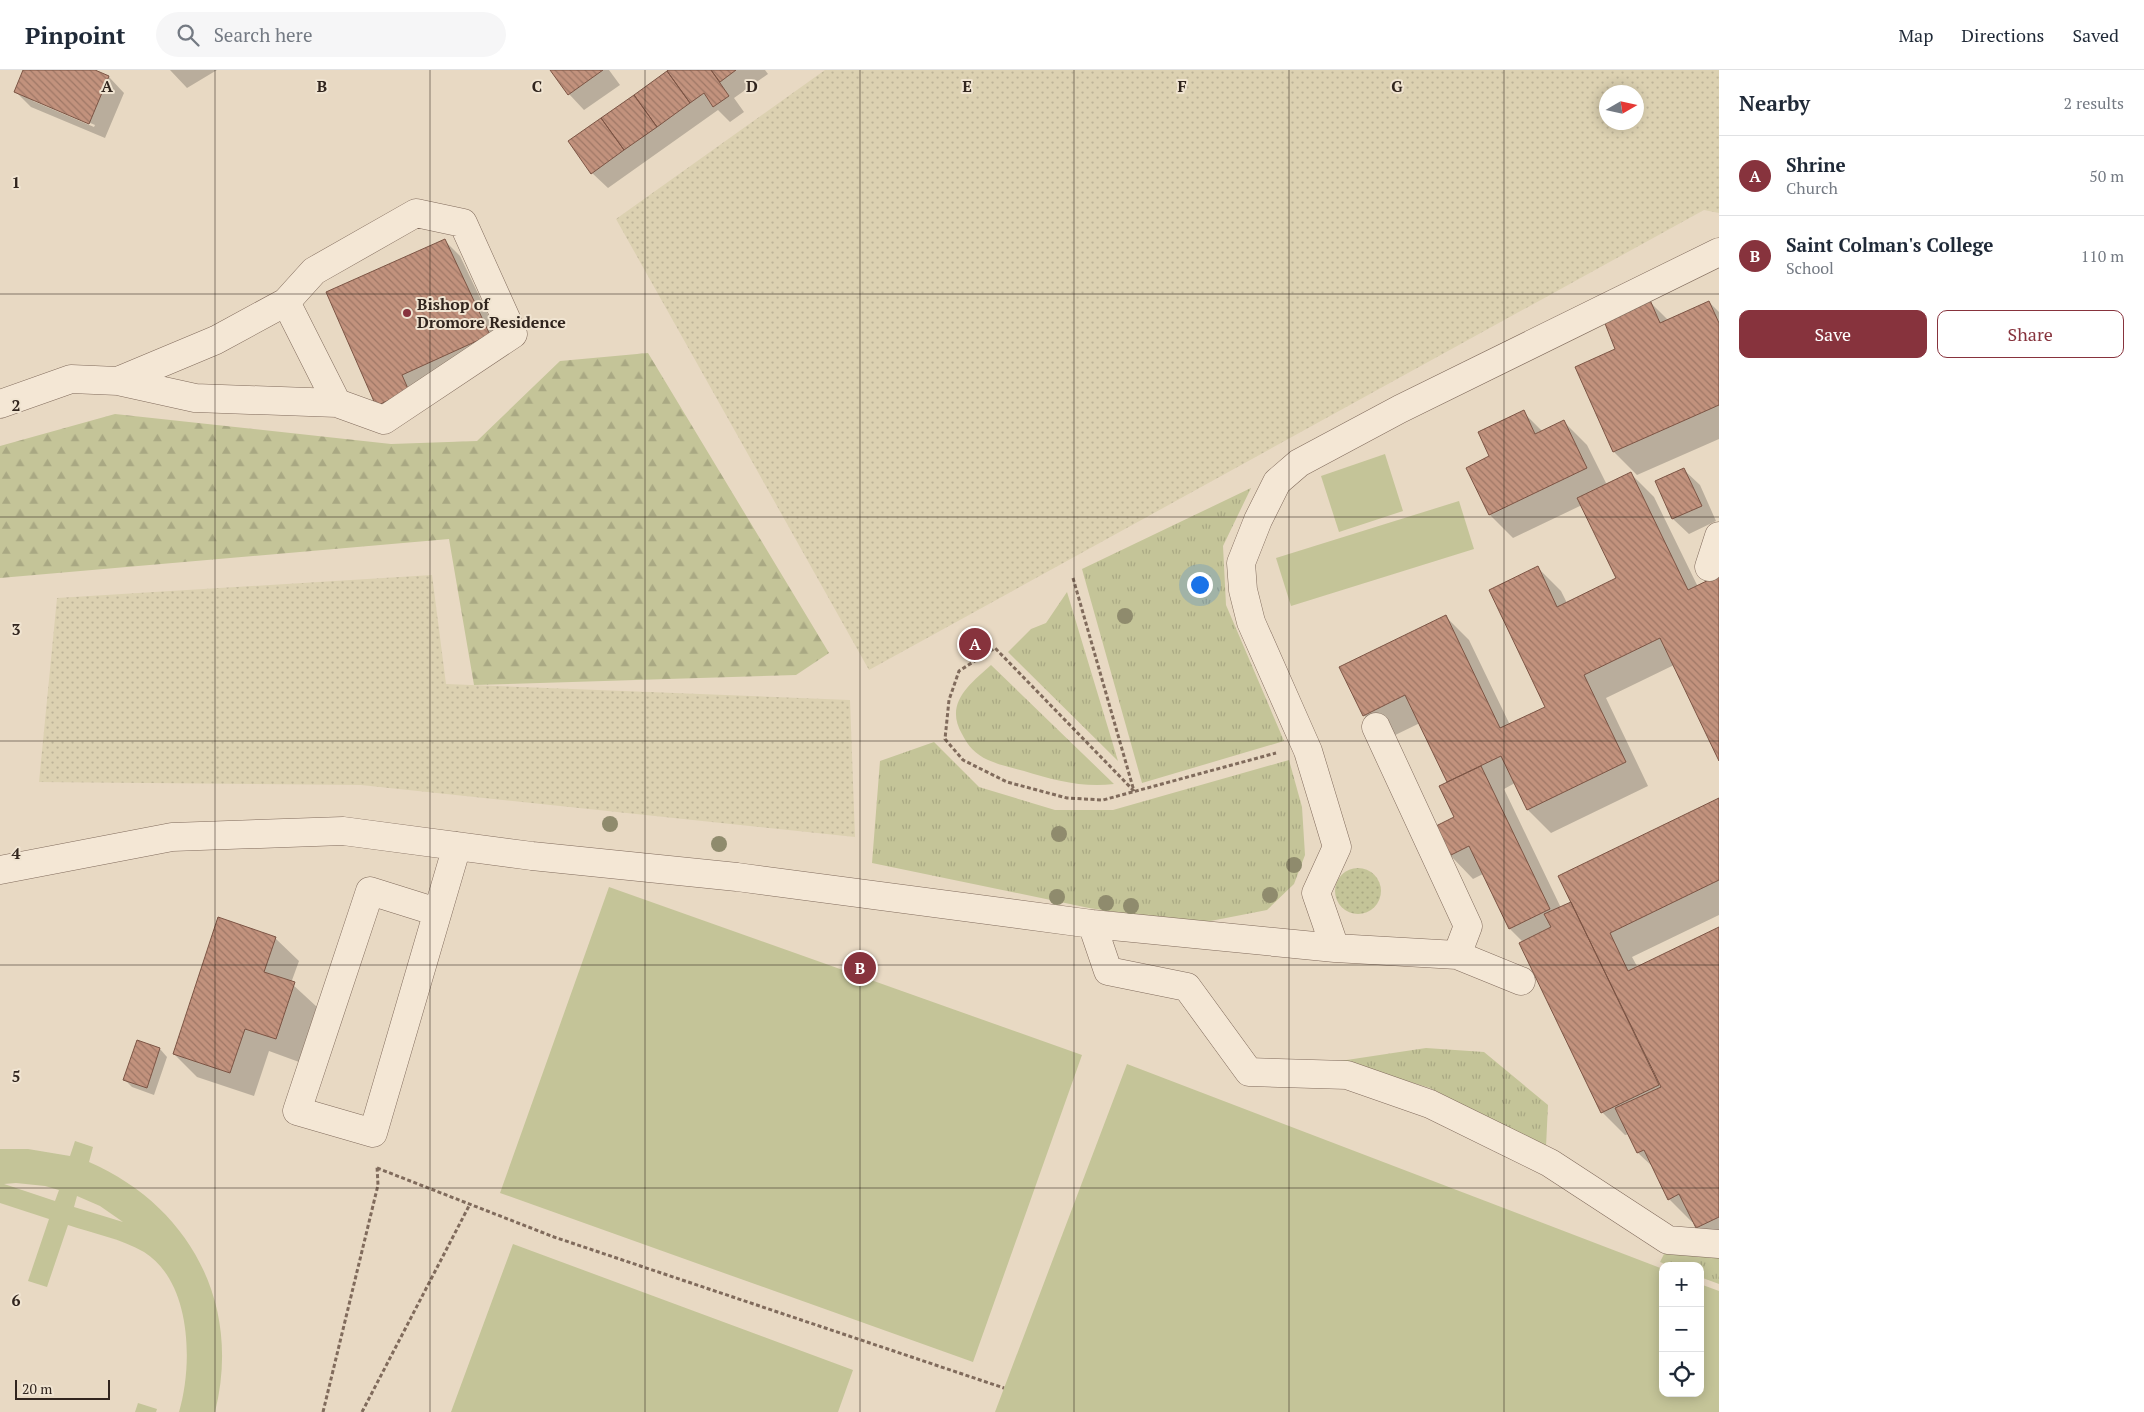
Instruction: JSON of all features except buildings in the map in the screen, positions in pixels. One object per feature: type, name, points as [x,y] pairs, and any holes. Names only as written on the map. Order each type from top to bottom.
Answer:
[{"type":"lane","points":[[0,404],[71,379],[118,381],[194,398],[337,403],[384,420],[513,334],[463,223],[416,213],[314,271],[286,302],[216,340],[118,381]]},
{"type":"lane","points":[[1335,948],[1316,893],[1337,847],[1305,745],[1251,622],[1243,590],[1241,563],[1258,520],[1277,482],[1300,463],[1400,408],[1719,252]]},
{"type":"lane","points":[[286,302],[337,403]]},
{"type":"lane","points":[[1709,567],[1719,536]]},
{"type":"lane","points":[[1376,727],[1468,926],[1458,955]]},
{"type":"lane","points":[[0,870],[172,837],[343,831],[532,856],[737,877],[1092,924],[1335,948],[1458,955],[1521,981]]},
{"type":"lane","points":[[437,912],[370,891],[297,1110],[373,1134],[437,912],[456,846]]},
{"type":"lane","points":[[1092,924],[1108,971],[1187,987],[1249,1072],[1347,1075],[1430,1104],[1550,1163],[1668,1240],[1719,1244]]},
{"type":"path","points":[[1073,578],[1134,792]]},
{"type":"path","points":[[1134,792],[995,648],[960,671],[949,700],[945,739],[964,760],[1008,782],[1067,798],[1103,800],[1134,792],[1305,745]]},
{"type":"path","points":[[323,1412],[378,1186],[373,1134]]},
{"type":"path","points":[[377,1168],[564,1240],[1004,1388]]},
{"type":"path","points":[[362,1412],[470,1204]]},
{"type":"shaded area","points":[[825,70],[1719,70],[1719,213],[1704,210],[869,670],[616,219]]},
{"type":"shaded area","points":[[432,575],[446,684],[850,700],[855,837],[361,785],[39,782],[57,598]]},
{"type":"green space","points":[[648,353],[829,653],[796,675],[474,685],[449,539],[0,578],[0,446],[115,414],[391,444],[477,441],[560,361]]},
{"type":"green space","points":[[1385,454],[1403,511],[1339,532],[1321,476]]},
{"type":"green space","points":[[1251,488],[1223,546],[1226,605],[1284,741],[1142,783],[1082,569]]},
{"type":"green space","points":[[1459,501],[1474,549],[1291,606],[1276,558]]},
{"type":"green space","points":[[1067,592],[1118,761],[1008,652],[1031,629],[1046,623]]},
{"type":"green space","points":[[991,665],[1114,784],[1091,785],[1057,780],[992,762],[983,758],[972,749],[957,723],[956,713],[958,704],[968,687]]},
{"type":"green space","points":[[934,742],[979,787],[1055,810],[1113,810],[1289,760],[1302,807],[1305,855],[1294,884],[1267,910],[1195,924],[1089,908],[872,863],[880,761]]},
{"type":"green space","points":[[1363,868],[1375,874],[1380,882],[1380,900],[1375,908],[1367,913],[1353,914],[1341,908],[1336,900],[1335,886],[1341,874],[1349,869]]},
{"type":"green space","points":[[609,887],[1082,1055],[973,1362],[500,1193]]},
{"type":"green space","points":[[1426,1048],[1484,1052],[1548,1105],[1546,1147],[1430,1088],[1340,1061]]},
{"type":"green space","points":[[1127,1064],[1659,1267],[1659,1397],[1704,1397],[1704,1285],[1719,1291],[1719,1412],[995,1412]]},
{"type":"green space","points":[[75,1141],[93,1147],[89,1162],[125,1181],[155,1204],[180,1232],[200,1263],[214,1297],[221,1334],[221,1372],[215,1412],[179,1412],[186,1371],[187,1349],[180,1303],[172,1283],[160,1266],[144,1252],[117,1240],[68,1225],[47,1287],[28,1281],[49,1219],[0,1203],[0,1149],[28,1149],[70,1156]],"holes":[[[16,1183],[45,1186],[59,1190],[55,1201],[4,1184]],[[77,1196],[100,1206],[123,1222],[74,1207]]]},
{"type":"green space","points":[[513,1244],[853,1370],[838,1412],[451,1412]]},
{"type":"green space","points":[[1666,1250],[1719,1254],[1719,1284],[1704,1278],[1704,1262],[1660,1262]]},
{"type":"green space","points":[[138,1403],[157,1409],[156,1412],[135,1412]]},
{"type":"place","name":"Bishop of Dromore Residence","points":[[407,313]]},
{"type":"place","name":"Shrine","points":[[975,644]]},
{"type":"place","name":"Saint Colman's College","points":[[860,968]]}]
